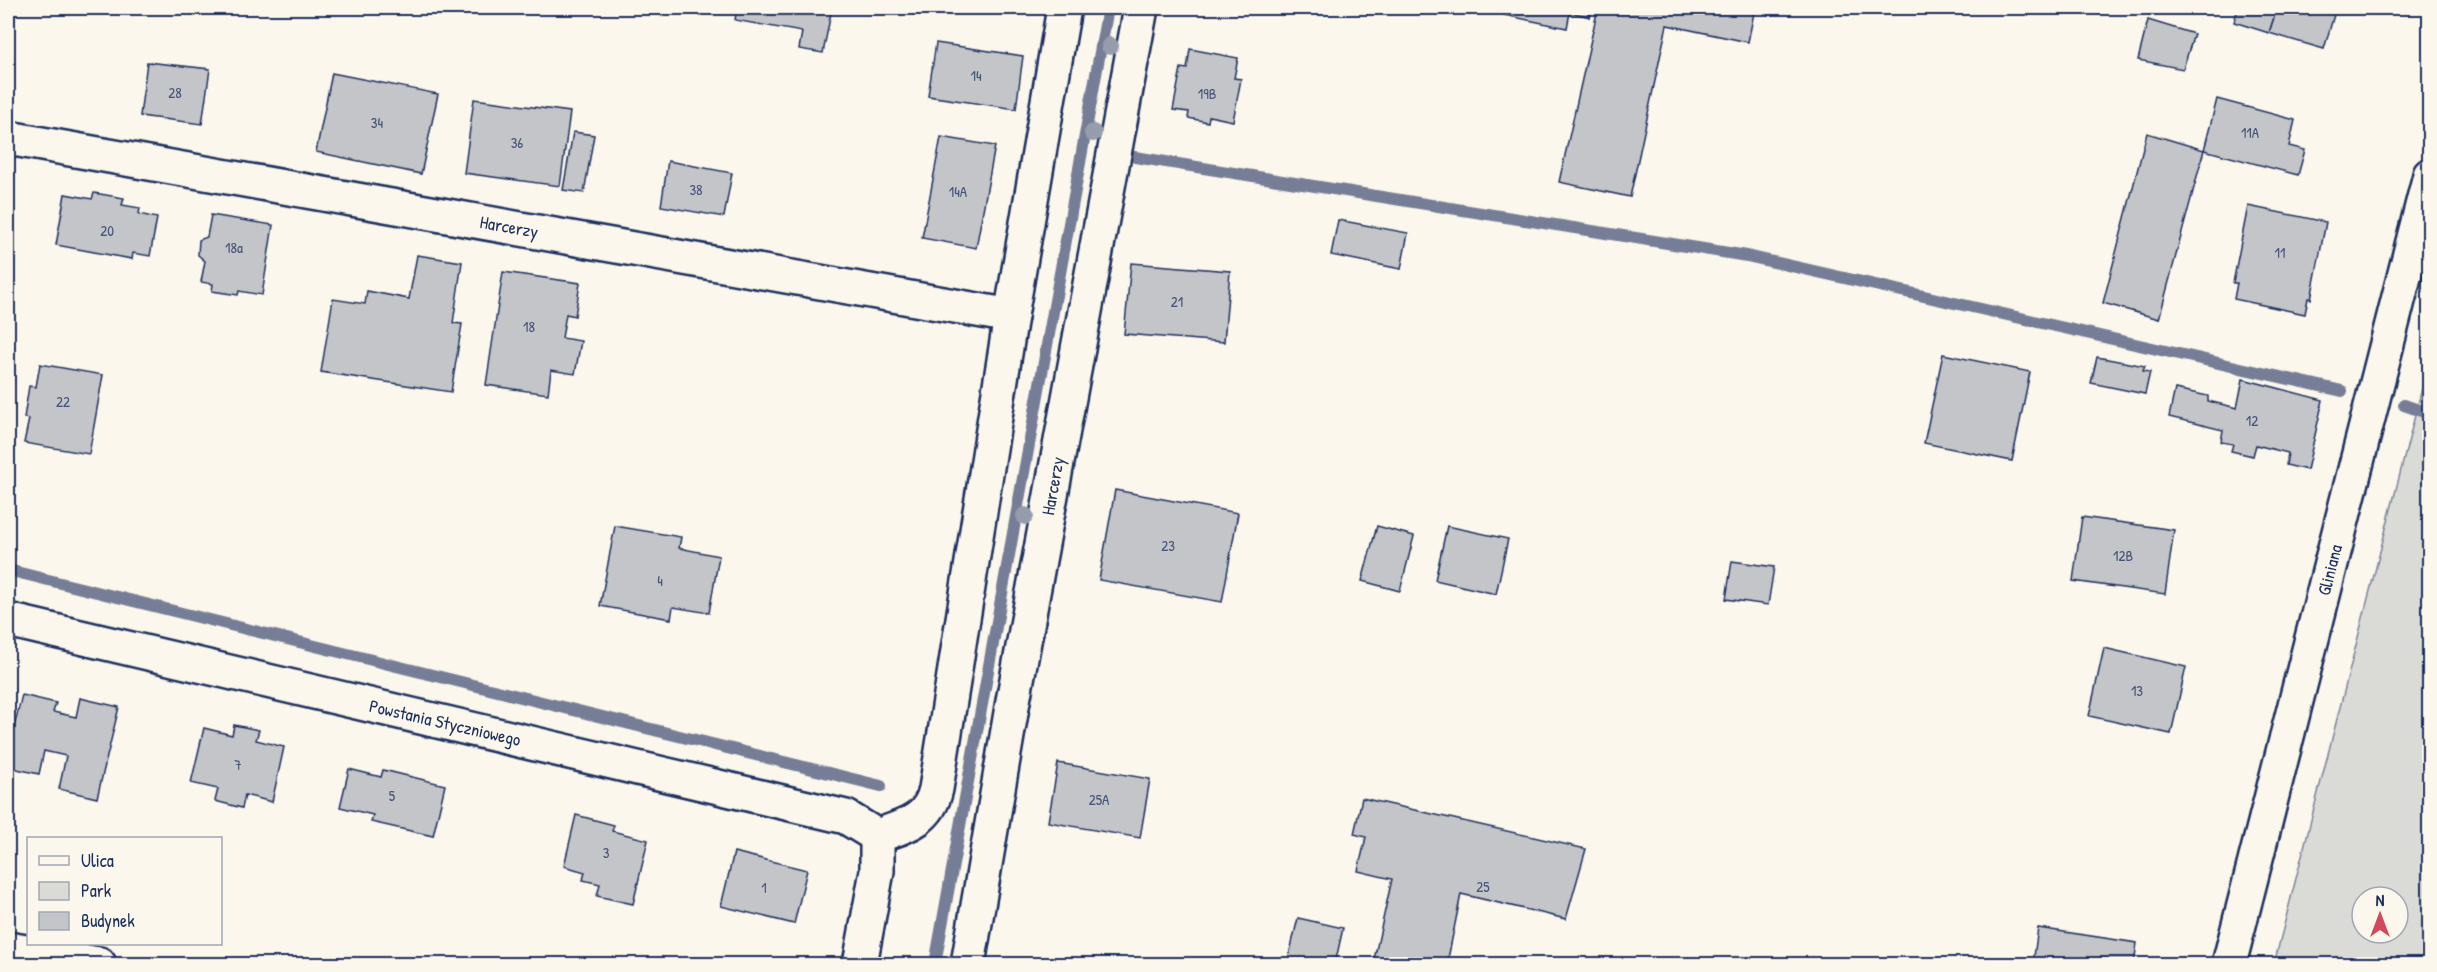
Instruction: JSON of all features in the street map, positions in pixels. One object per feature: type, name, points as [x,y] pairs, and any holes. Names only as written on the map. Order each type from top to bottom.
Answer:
[{"type":"street","points":[[860,964],[877,871],[877,836],[914,823],[933,802],[1011,316],[1064,8]]},
{"type":"street","name":"Harcerzy","points":[[968,964],[1015,689],[1141,8]]},
{"type":"street","name":"Harcerzy","points":[[8,138],[1011,316]]},
{"type":"street","name":"Gliniana","points":[[2229,964],[2430,175]]},
{"type":"street","name":"Powstania Styczniowego","points":[[8,620],[846,817],[877,836]]},
{"type":"street","points":[[8,949],[99,964]]},
{"type":"green space","points":[[2429,361],[2429,964],[2274,964]]},
{"type":"building","points":[[737,8],[832,8],[823,53],[799,49],[802,32],[735,20]]},
{"type":"building","points":[[1505,8],[1592,8],[1590,17],[1570,12],[1567,28],[1504,15]]},
{"type":"building","points":[[1598,8],[1755,8],[1748,42],[1667,25],[1630,197],[1559,182]]},
{"type":"building","points":[[2238,8],[2277,8],[2269,33],[2234,22]]},
{"type":"building","points":[[2277,8],[2336,8],[2324,49],[2269,33]]},
{"type":"building","points":[[2148,20],[2194,34],[2183,69],[2138,60]]},
{"type":"building","points":[[936,43],[1023,56],[1016,109],[928,96]]},
{"type":"building","points":[[1190,49],[1238,58],[1234,78],[1241,79],[1233,121],[1209,116],[1208,122],[1188,118],[1189,112],[1173,110],[1181,68],[1187,69]]},
{"type":"building","points":[[147,62],[210,69],[202,124],[140,116]]},
{"type":"building","points":[[332,73],[438,94],[421,174],[316,152]]},
{"type":"building","points":[[474,99],[570,112],[560,186],[464,173]]},
{"type":"building","points":[[2217,99],[2295,120],[2289,146],[2305,150],[2298,175],[2204,150]]},
{"type":"building","points":[[573,132],[594,135],[584,193],[563,190]]},
{"type":"building","points":[[2147,133],[2204,150],[2159,319],[2103,303]]},
{"type":"building","points":[[941,137],[995,146],[976,248],[922,238]]},
{"type":"building","points":[[668,161],[732,173],[724,217],[661,206]]},
{"type":"building","points":[[94,193],[124,198],[122,205],[140,208],[139,214],[157,218],[150,256],[133,253],[132,259],[56,245],[65,194],[92,199]]},
{"type":"building","points":[[2248,206],[2326,222],[2311,299],[2308,298],[2305,314],[2234,299],[2237,283],[2233,283]]},
{"type":"building","points":[[211,215],[273,225],[262,295],[239,291],[238,295],[212,291],[213,284],[201,282],[205,261],[198,255],[199,240],[207,237]]},
{"type":"building","points":[[1338,220],[1408,233],[1401,269],[1331,255]]},
{"type":"building","points":[[417,255],[462,262],[453,323],[462,324],[451,392],[321,372],[333,299],[365,304],[367,291],[409,299]]},
{"type":"building","points":[[1131,263],[1230,271],[1224,342],[1124,334]]},
{"type":"building","points":[[503,272],[580,283],[575,316],[566,314],[562,338],[581,341],[575,374],[551,370],[548,394],[486,385]]},
{"type":"building","points":[[1943,354],[2030,372],[2012,461],[1924,443]]},
{"type":"building","points":[[2097,357],[2145,366],[2143,371],[2150,372],[2145,394],[2091,383]]},
{"type":"building","points":[[40,364],[103,375],[89,454],[24,443],[29,419],[24,418],[29,386],[36,387]]},
{"type":"building","points":[[2243,379],[2323,400],[2307,470],[2286,465],[2288,453],[2256,445],[2253,456],[2231,451],[2233,444],[2221,442],[2223,430],[2169,417],[2175,389],[2208,396],[2208,401],[2237,408]]},
{"type":"building","points":[[1115,490],[1238,513],[1222,602],[1099,580]]},
{"type":"building","points":[[2082,517],[2174,530],[2165,594],[2073,581]]},
{"type":"building","points":[[615,526],[681,537],[679,548],[719,556],[709,613],[673,607],[671,619],[600,606]]},
{"type":"building","points":[[1377,526],[1414,536],[1400,591],[1362,581]]},
{"type":"building","points":[[1447,526],[1508,539],[1496,594],[1435,580]]},
{"type":"building","points":[[1732,561],[1774,567],[1768,605],[1726,599]]},
{"type":"building","points":[[2104,648],[2186,667],[2171,734],[2089,716]]},
{"type":"building","points":[[22,695],[56,703],[53,712],[76,717],[80,698],[119,707],[97,798],[59,789],[66,756],[44,751],[39,774],[8,767],[12,738],[8,738],[12,722],[15,723]]},
{"type":"building","points":[[234,725],[259,730],[256,740],[284,747],[272,802],[245,795],[242,808],[215,801],[218,789],[191,783],[204,728],[232,735]]},
{"type":"building","points":[[1058,763],[1150,779],[1140,838],[1048,822]]},
{"type":"building","points":[[349,769],[381,777],[383,770],[445,785],[433,836],[371,822],[373,815],[340,807]]},
{"type":"building","points":[[1362,798],[1586,849],[1566,919],[1461,894],[1447,964],[1373,964],[1392,879],[1358,871],[1366,837],[1354,834]]},
{"type":"building","points":[[576,815],[614,825],[612,831],[648,840],[633,904],[597,896],[600,884],[583,880],[585,872],[564,866]]},
{"type":"building","points":[[734,852],[807,870],[794,924],[721,906]]},
{"type":"building","points":[[1298,918],[1343,928],[1335,964],[1287,964]]},
{"type":"building","points":[[2038,928],[2137,943],[2134,964],[2033,964]]},
{"type":"waterway","points":[[935,964],[1108,8]]},
{"type":"waterway","points":[[1135,157],[1747,256],[2342,391]]},
{"type":"waterway","points":[[2404,405],[2430,414]]},
{"type":"waterway","points":[[8,570],[881,786]]}]
